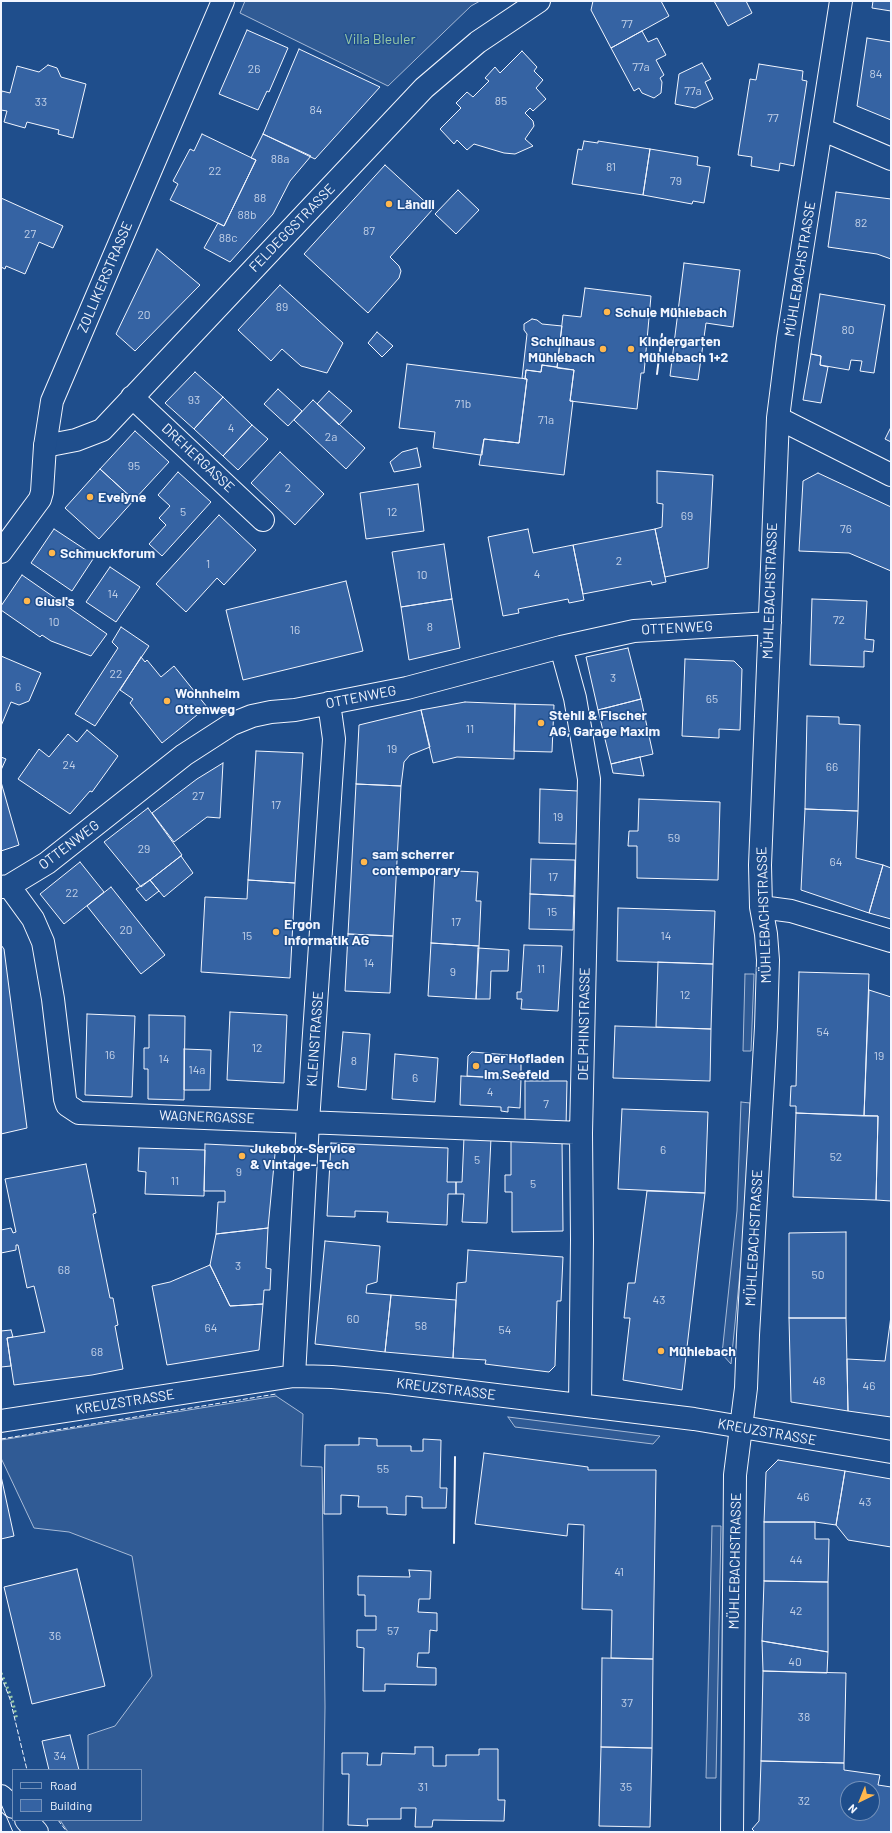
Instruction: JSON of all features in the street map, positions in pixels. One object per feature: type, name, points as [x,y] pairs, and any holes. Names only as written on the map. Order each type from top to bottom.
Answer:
[{"type":"street","name":"ZOLLIKERSTRASSE","points":[[1,552],[40,499],[42,492],[45,446],[52,401],[223,1]]},
{"type":"street","name":"FELDEGGSTRASSE","points":[[45,446],[76,440],[102,430],[424,88],[478,42],[539,1]]},
{"type":"street","name":"MÜHLEBACHSTRASSE","points":[[732,1832],[735,1475],[746,1388],[766,1027],[768,960],[766,934],[761,907],[760,865],[778,418],[841,1]]},
{"type":"street","points":[[821,129],[891,159]]},
{"type":"street","name":"DREHERGASSE","points":[[132,397],[264,520]]},
{"type":"street","points":[[778,418],[891,476]]},
{"type":"street","name":"OTTENWEG","points":[[5,886],[47,863],[184,755],[232,724],[252,716],[271,712],[295,710],[407,688],[561,646],[634,631],[770,623]]},
{"type":"street","name":"DELPHINSTRASSE","points":[[561,646],[575,698],[589,779],[581,1133],[582,1240],[580,1405]]},
{"type":"street","name":"KLEINSTRASSE","points":[[294,1376],[308,1122],[334,739],[329,703]]},
{"type":"street","name":"WAGNERGASSE","points":[[5,886],[36,924],[43,942],[65,1099],[72,1109],[79,1113],[581,1133]]},
{"type":"street","points":[[761,907],[792,911],[891,941]]},
{"type":"street","name":"KREUZSTRASSE","points":[[1,1421],[294,1376],[389,1382],[580,1405],[694,1420],[891,1452]]},
{"type":"street","points":[[1,1796],[12,1806]]},
{"type":"street","points":[[27,1821],[37,1832]]},
{"type":"shaded area","name":"Villa Bleuler","points":[[245,1],[480,1],[471,6],[388,86],[240,13]]},
{"type":"shaded area","points":[[745,974],[754,974],[751,1051],[743,1051]]},
{"type":"shaded area","points":[[741,1102],[750,1103],[746,1211],[731,1364],[722,1354],[737,1211]]},
{"type":"shaded area","points":[[276,1396],[303,1414],[301,1466],[322,1467],[325,1707],[323,1832],[68,1832],[61,1821],[142,1821],[142,1769],[88,1769],[88,1735],[115,1726],[152,1676],[132,1556],[69,1532],[34,1528],[1,1458],[1,1440]]},
{"type":"shaded area","points":[[508,1417],[660,1436],[653,1444],[515,1427]]},
{"type":"shaded area","points":[[712,1526],[721,1526],[716,1778],[706,1778]]},
{"type":"building","points":[[593,1],[661,1],[669,16],[611,48],[591,10]]},
{"type":"building","points":[[714,1],[746,1],[752,13],[728,26]]},
{"type":"building","points":[[873,1],[891,1],[891,11],[872,8]]},
{"type":"building","points":[[247,30],[288,48],[269,92],[267,91],[258,110],[219,94]]},
{"type":"building","points":[[642,31],[648,42],[657,38],[666,55],[656,60],[664,75],[660,78],[662,82],[661,93],[654,98],[642,93],[639,88],[634,91],[611,48]]},
{"type":"building","points":[[867,38],[891,42],[891,120],[857,106]]},
{"type":"building","points":[[299,49],[380,87],[315,159],[263,134]]},
{"type":"building","points":[[522,51],[537,67],[534,71],[543,80],[536,88],[546,99],[533,111],[530,108],[525,113],[533,121],[534,126],[525,139],[533,146],[515,154],[504,153],[474,144],[467,150],[457,140],[454,144],[440,129],[461,108],[456,103],[467,92],[473,97],[489,81],[485,78],[495,67],[500,73]]},
{"type":"building","points":[[702,63],[711,79],[705,82],[713,99],[695,108],[675,104],[679,74]]},
{"type":"building","points":[[759,64],[803,71],[802,80],[807,81],[794,166],[780,163],[779,171],[751,166],[752,157],[738,155],[750,79],[756,80]]},
{"type":"building","points":[[48,65],[57,68],[61,77],[86,84],[73,138],[58,134],[59,130],[27,122],[25,128],[4,122],[7,111],[1,110],[1,95],[2,91],[10,93],[17,66],[39,72]]},
{"type":"building","points":[[202,134],[256,160],[224,226],[170,200],[178,184],[173,181],[190,149],[194,151]]},
{"type":"building","points":[[263,134],[311,156],[290,181],[273,214],[230,262],[204,248],[218,223],[224,226],[256,160],[251,158]]},
{"type":"building","points":[[584,141],[598,143],[598,141],[650,149],[643,195],[572,184],[578,149],[582,150]]},
{"type":"building","points":[[650,149],[698,157],[697,165],[710,167],[704,203],[693,201],[692,204],[643,195]]},
{"type":"building","points":[[385,165],[433,209],[390,257],[399,266],[401,271],[399,278],[368,313],[304,254]]},
{"type":"building","points":[[458,190],[479,210],[456,234],[435,214]]},
{"type":"building","points":[[836,192],[891,199],[891,259],[877,254],[828,247]]},
{"type":"building","points":[[1,198],[63,226],[53,248],[39,242],[25,274],[6,266],[5,269],[1,267]]},
{"type":"building","points":[[157,249],[200,285],[135,351],[116,334]]},
{"type":"building","points":[[684,263],[740,270],[733,327],[706,323],[698,380],[670,376]]},
{"type":"building","points":[[280,285],[343,343],[327,373],[301,366],[282,349],[271,361],[238,330]]},
{"type":"building","name":"Schulhaus Mühlebach","points":[[585,288],[651,296],[644,373],[641,373],[637,409],[570,401],[574,370],[557,368],[563,315],[581,317]]},
{"type":"building","points":[[820,294],[885,305],[874,373],[860,371],[862,361],[851,360],[849,370],[820,365],[821,356],[811,354]]},
{"type":"building","points":[[532,319],[537,320],[542,324],[562,326],[557,367],[542,365],[541,372],[526,370],[525,379],[522,378],[527,334],[524,330],[524,324]]},
{"type":"building","points":[[377,332],[393,346],[382,357],[368,343]]},
{"type":"building","points":[[811,354],[821,356],[820,365],[828,367],[821,403],[803,400]]},
{"type":"building","points":[[407,364],[527,379],[519,443],[484,439],[482,455],[480,455],[433,448],[435,432],[399,428]]},
{"type":"building","points":[[542,365],[574,370],[570,401],[573,401],[564,475],[479,465],[484,439],[519,443],[527,379],[525,379],[526,370],[541,372]]},
{"type":"building","points":[[195,372],[223,397],[194,429],[165,403]]},
{"type":"building","points":[[278,389],[302,411],[288,426],[264,404]]},
{"type":"building","points":[[329,391],[352,411],[339,425],[317,404]]},
{"type":"building","points":[[223,397],[252,425],[223,456],[194,429]]},
{"type":"building","points":[[313,400],[365,448],[346,469],[294,420]]},
{"type":"building","points":[[252,425],[268,439],[238,470],[223,456]]},
{"type":"building","points":[[891,427],[891,442],[885,439]]},
{"type":"building","points":[[135,431],[169,462],[134,500],[100,469]]},
{"type":"building","points":[[417,448],[421,467],[394,472],[390,462],[402,452]]},
{"type":"building","points":[[280,452],[324,494],[295,525],[251,483]]},
{"type":"building","points":[[100,469],[134,500],[99,539],[65,508]]},
{"type":"building","points":[[657,471],[713,475],[708,568],[665,577],[655,529],[662,527],[663,504],[657,503]]},
{"type":"building","points":[[178,472],[211,502],[162,556],[149,544],[166,525],[159,518],[170,506],[158,495]]},
{"type":"building","points":[[818,473],[891,507],[891,571],[849,553],[799,551],[803,481]]},
{"type":"building","points":[[418,484],[424,531],[366,539],[360,493]]},
{"type":"building","points":[[219,515],[256,550],[224,585],[217,578],[186,612],[156,584]]},
{"type":"building","points":[[54,529],[95,556],[72,591],[31,563]]},
{"type":"building","points":[[528,529],[533,553],[573,545],[584,600],[569,603],[568,599],[518,609],[519,613],[503,616],[488,537]]},
{"type":"building","points":[[655,529],[666,582],[652,585],[651,581],[583,594],[573,545]]},
{"type":"building","points":[[444,544],[452,599],[401,607],[392,552]]},
{"type":"building","points":[[110,567],[140,587],[116,622],[86,602]]},
{"type":"building","points":[[22,575],[107,634],[91,656],[51,641],[42,635],[40,637],[1,610],[1,606]]},
{"type":"building","points":[[346,581],[363,651],[243,680],[226,610]]},
{"type":"building","points":[[452,599],[460,648],[409,660],[401,607]]},
{"type":"building","points":[[812,599],[867,601],[865,639],[874,640],[873,652],[864,651],[864,667],[810,665]]},
{"type":"building","points":[[121,627],[149,646],[95,726],[75,714],[118,648],[112,642]]},
{"type":"building","points":[[628,648],[641,699],[598,710],[586,657]]},
{"type":"building","points":[[1,656],[41,673],[29,701],[19,705],[11,702],[1,726]]},
{"type":"building","name":"Wohnheim Ottenweg","points":[[141,657],[145,662],[147,660],[161,677],[174,666],[207,707],[162,743],[130,703],[133,699],[120,690]]},
{"type":"building","points":[[685,659],[734,661],[742,669],[740,730],[719,729],[719,738],[682,736]]},
{"type":"building","points":[[641,699],[653,754],[611,764],[598,710]]},
{"type":"building","points":[[465,702],[515,704],[514,759],[457,757],[433,763],[421,710]]},
{"type":"building","points":[[515,704],[554,705],[552,752],[514,751]]},
{"type":"building","points":[[421,710],[430,747],[410,755],[404,762],[401,786],[356,784],[359,725]]},
{"type":"building","points":[[807,716],[839,717],[839,724],[860,725],[858,811],[805,809]]},
{"type":"building","points":[[87,730],[118,756],[92,792],[90,791],[70,814],[18,779],[39,749],[49,757],[68,734],[77,742]]},
{"type":"building","points":[[256,751],[303,753],[295,883],[248,880]]},
{"type":"building","points":[[1,757],[6,759],[1,770]]},
{"type":"building","points":[[640,757],[644,776],[613,773],[611,764]]},
{"type":"building","points":[[223,763],[220,818],[207,817],[174,842],[152,813],[197,779]]},
{"type":"building","points":[[1,782],[19,845],[1,851]]},
{"type":"building","points":[[356,784],[401,786],[393,936],[348,934]]},
{"type":"building","points":[[540,789],[578,791],[576,844],[539,843]]},
{"type":"building","points":[[639,799],[720,802],[718,880],[637,878],[637,846],[628,846],[629,831],[638,831]]},
{"type":"building","points":[[148,808],[182,855],[141,887],[104,842]]},
{"type":"building","points":[[805,809],[858,811],[856,858],[883,865],[869,913],[801,890]]},
{"type":"building","points":[[181,856],[193,873],[164,897],[150,880]]},
{"type":"building","points":[[531,859],[575,860],[574,896],[530,894]]},
{"type":"building","points":[[80,862],[104,892],[64,924],[40,894]]},
{"type":"building","points":[[883,865],[891,868],[891,919],[869,913]]},
{"type":"building","points":[[435,870],[478,872],[476,901],[481,901],[479,946],[431,943]]},
{"type":"building","points":[[150,880],[159,891],[146,901],[136,889]]},
{"type":"building","points":[[248,880],[295,883],[290,978],[201,972],[205,897],[247,899]]},
{"type":"building","points":[[111,887],[165,955],[141,974],[87,906]]},
{"type":"building","points":[[530,894],[574,896],[573,930],[529,929]]},
{"type":"building","points":[[618,908],[715,911],[713,964],[617,961]]},
{"type":"building","points":[[348,934],[393,936],[390,993],[345,991]]},
{"type":"building","points":[[431,943],[479,946],[476,999],[428,996]]},
{"type":"building","points":[[1,945],[4,949],[27,1128],[1,1134]]},
{"type":"building","points":[[524,945],[562,946],[558,1011],[521,1009],[522,999],[517,999],[517,992],[521,992]]},
{"type":"building","points":[[478,948],[509,950],[508,971],[491,971],[490,999],[476,999]]},
{"type":"building","points":[[658,962],[713,964],[711,1029],[656,1027]]},
{"type":"building","points":[[799,972],[869,974],[864,1116],[796,1113],[796,1106],[790,1106],[791,1086],[796,1086]]},
{"type":"building","points":[[869,990],[891,997],[891,1201],[876,1200],[878,1116],[864,1116]]},
{"type":"building","points":[[230,1012],[287,1015],[284,1083],[227,1080]]},
{"type":"building","points":[[87,1014],[135,1016],[132,1097],[85,1095]]},
{"type":"building","points":[[149,1015],[185,1016],[184,1100],[148,1099],[148,1069],[144,1069],[144,1048],[149,1048]]},
{"type":"building","points":[[615,1026],[711,1029],[710,1081],[613,1078]]},
{"type":"building","points":[[343,1032],[370,1034],[366,1090],[338,1087]]},
{"type":"building","points":[[184,1049],[211,1050],[210,1090],[184,1090]]},
{"type":"building","points":[[472,1052],[521,1056],[521,1079],[467,1076],[468,1056]]},
{"type":"building","points":[[395,1054],[438,1058],[435,1102],[392,1099]]},
{"type":"building","points":[[461,1076],[521,1079],[520,1108],[508,1107],[508,1112],[501,1111],[501,1107],[460,1105]]},
{"type":"building","points":[[525,1081],[567,1081],[566,1127],[525,1127]]},
{"type":"building","points":[[622,1109],[708,1112],[705,1193],[618,1189]]},
{"type":"building","points":[[796,1113],[878,1116],[876,1200],[793,1197]]},
{"type":"building","points":[[464,1137],[491,1138],[487,1223],[462,1222],[464,1194],[456,1194],[456,1182],[462,1182]]},
{"type":"building","points":[[511,1139],[562,1139],[563,1231],[512,1232],[512,1192],[505,1192],[505,1175],[511,1175]]},
{"type":"building","points":[[331,1143],[448,1148],[447,1182],[456,1182],[456,1194],[448,1194],[447,1225],[387,1222],[388,1212],[355,1211],[355,1217],[327,1216]]},
{"type":"building","points":[[205,1144],[268,1147],[275,1154],[268,1228],[216,1234],[218,1202],[225,1202],[225,1191],[204,1191]]},
{"type":"building","points":[[139,1148],[205,1150],[204,1196],[145,1194],[146,1172],[138,1171]]},
{"type":"building","points":[[86,1164],[96,1213],[93,1214],[110,1298],[113,1298],[118,1325],[115,1326],[123,1369],[92,1375],[14,1385],[7,1338],[45,1332],[34,1286],[27,1288],[18,1245],[16,1245],[16,1250],[1,1253],[1,1230],[11,1228],[13,1233],[16,1232],[5,1179]]},
{"type":"building","points":[[647,1191],[705,1193],[682,1390],[623,1380],[630,1318],[624,1318],[628,1283],[635,1283]]},
{"type":"building","points":[[268,1228],[266,1268],[271,1269],[270,1290],[264,1290],[263,1304],[230,1306],[210,1265],[216,1234]]},
{"type":"building","points":[[846,1232],[846,1318],[789,1318],[789,1233]]},
{"type":"building","points":[[325,1241],[380,1246],[377,1282],[367,1285],[366,1293],[391,1295],[385,1352],[315,1344]]},
{"type":"building","points":[[468,1250],[563,1257],[561,1301],[557,1301],[555,1366],[549,1372],[485,1364],[486,1360],[453,1358],[457,1283],[466,1282]]},
{"type":"building","points":[[210,1265],[230,1306],[263,1304],[259,1350],[167,1365],[152,1286],[170,1282]]},
{"type":"building","points":[[391,1295],[456,1300],[453,1358],[385,1352]]},
{"type":"building","points":[[891,1316],[891,1417],[848,1411],[847,1359],[885,1361]]},
{"type":"building","points":[[789,1318],[846,1318],[848,1411],[791,1402]]},
{"type":"building","points":[[11,1330],[13,1337],[7,1338],[11,1366],[1,1367],[1,1331]]},
{"type":"building","points":[[359,1438],[377,1439],[377,1446],[411,1446],[411,1451],[423,1451],[423,1439],[441,1440],[440,1488],[447,1488],[446,1508],[422,1508],[422,1497],[406,1496],[406,1515],[387,1514],[387,1507],[358,1507],[359,1496],[341,1495],[341,1514],[324,1514],[325,1445],[359,1445]]},
{"type":"building","points":[[484,1453],[588,1467],[588,1470],[656,1470],[653,1659],[611,1658],[612,1610],[582,1609],[584,1525],[568,1524],[567,1536],[475,1524]]},
{"type":"building","points":[[778,1460],[845,1471],[836,1525],[815,1522],[764,1522],[766,1472]]},
{"type":"building","points":[[845,1471],[891,1479],[891,1547],[848,1540],[836,1525]]},
{"type":"building","points":[[1,1476],[14,1536],[1,1539]]},
{"type":"building","points":[[764,1522],[815,1522],[815,1539],[829,1539],[828,1582],[764,1581]]},
{"type":"building","points":[[77,1569],[105,1686],[32,1704],[4,1587]]},
{"type":"building","points":[[409,1570],[431,1571],[430,1599],[419,1599],[418,1612],[437,1613],[437,1631],[430,1630],[429,1653],[418,1653],[417,1667],[436,1668],[436,1685],[385,1684],[385,1691],[363,1691],[364,1648],[357,1647],[357,1630],[376,1630],[376,1616],[365,1616],[365,1595],[358,1595],[358,1576],[410,1577]]},
{"type":"building","points":[[764,1581],[828,1582],[828,1652],[762,1641]]},
{"type":"building","points":[[762,1641],[828,1652],[827,1673],[763,1671]]},
{"type":"building","points":[[602,1658],[653,1659],[652,1748],[601,1747]]},
{"type":"building","points":[[763,1671],[846,1673],[844,1763],[761,1761]]},
{"type":"building","points":[[70,1735],[79,1769],[49,1769],[42,1741]]},
{"type":"building","points":[[415,1747],[433,1747],[433,1766],[446,1766],[446,1755],[479,1755],[479,1749],[498,1749],[498,1800],[505,1800],[504,1821],[433,1820],[432,1827],[415,1827],[416,1808],[401,1808],[401,1819],[367,1819],[368,1826],[348,1825],[349,1774],[342,1774],[342,1753],[368,1753],[367,1765],[381,1765],[382,1753],[415,1754]]},
{"type":"building","points":[[601,1747],[652,1748],[650,1827],[599,1826]]},
{"type":"building","points":[[761,1761],[844,1763],[844,1770],[880,1775],[879,1781],[840,1781],[840,1821],[880,1821],[880,1785],[891,1787],[891,1832],[755,1832],[752,1829],[759,1821]]},
{"type":"tram line","points":[[1,1804],[13,1832]]},
{"type":"hedge","points":[[1,1673],[12,1699],[17,1720]]},
{"type":"fence","points":[[1,1439],[276,1394]]},
{"type":"fence","points":[[1,1676],[10,1699],[27,1769]]},
{"type":"fence","points":[[59,1821],[67,1832]]},
{"type":"wall","points":[[657,374],[662,334]]},
{"type":"wall","points":[[454,1543],[455,1457]]},
{"type":"place","name":"Ländli","points":[[389,204]]},
{"type":"place","name":"Schule Mühlebach","points":[[607,312]]},
{"type":"place","name":"Schulhaus Mühlebach","points":[[603,349]]},
{"type":"place","name":"Kindergarten Mühlebach 1+2","points":[[631,349]]},
{"type":"place","name":"Evelyne","points":[[90,497]]},
{"type":"place","name":"Schmuckforum","points":[[52,553]]},
{"type":"place","name":"Giusi's","points":[[27,601]]},
{"type":"place","name":"Wohnheim Ottenweg","points":[[167,701]]},
{"type":"place","name":"Stehli & Fischer AG, Garage Maxim","points":[[541,723]]},
{"type":"place","name":"sam scherrer contemporary","points":[[364,862]]},
{"type":"place","name":"Ergon Informatik AG","points":[[276,932]]},
{"type":"place","name":"Der Hofladen im Seefeld","points":[[476,1066]]},
{"type":"place","name":"Jukebox-Service & Vintage- Tech","points":[[242,1156]]},
{"type":"place","name":"Mühlebach","points":[[661,1351]]}]
